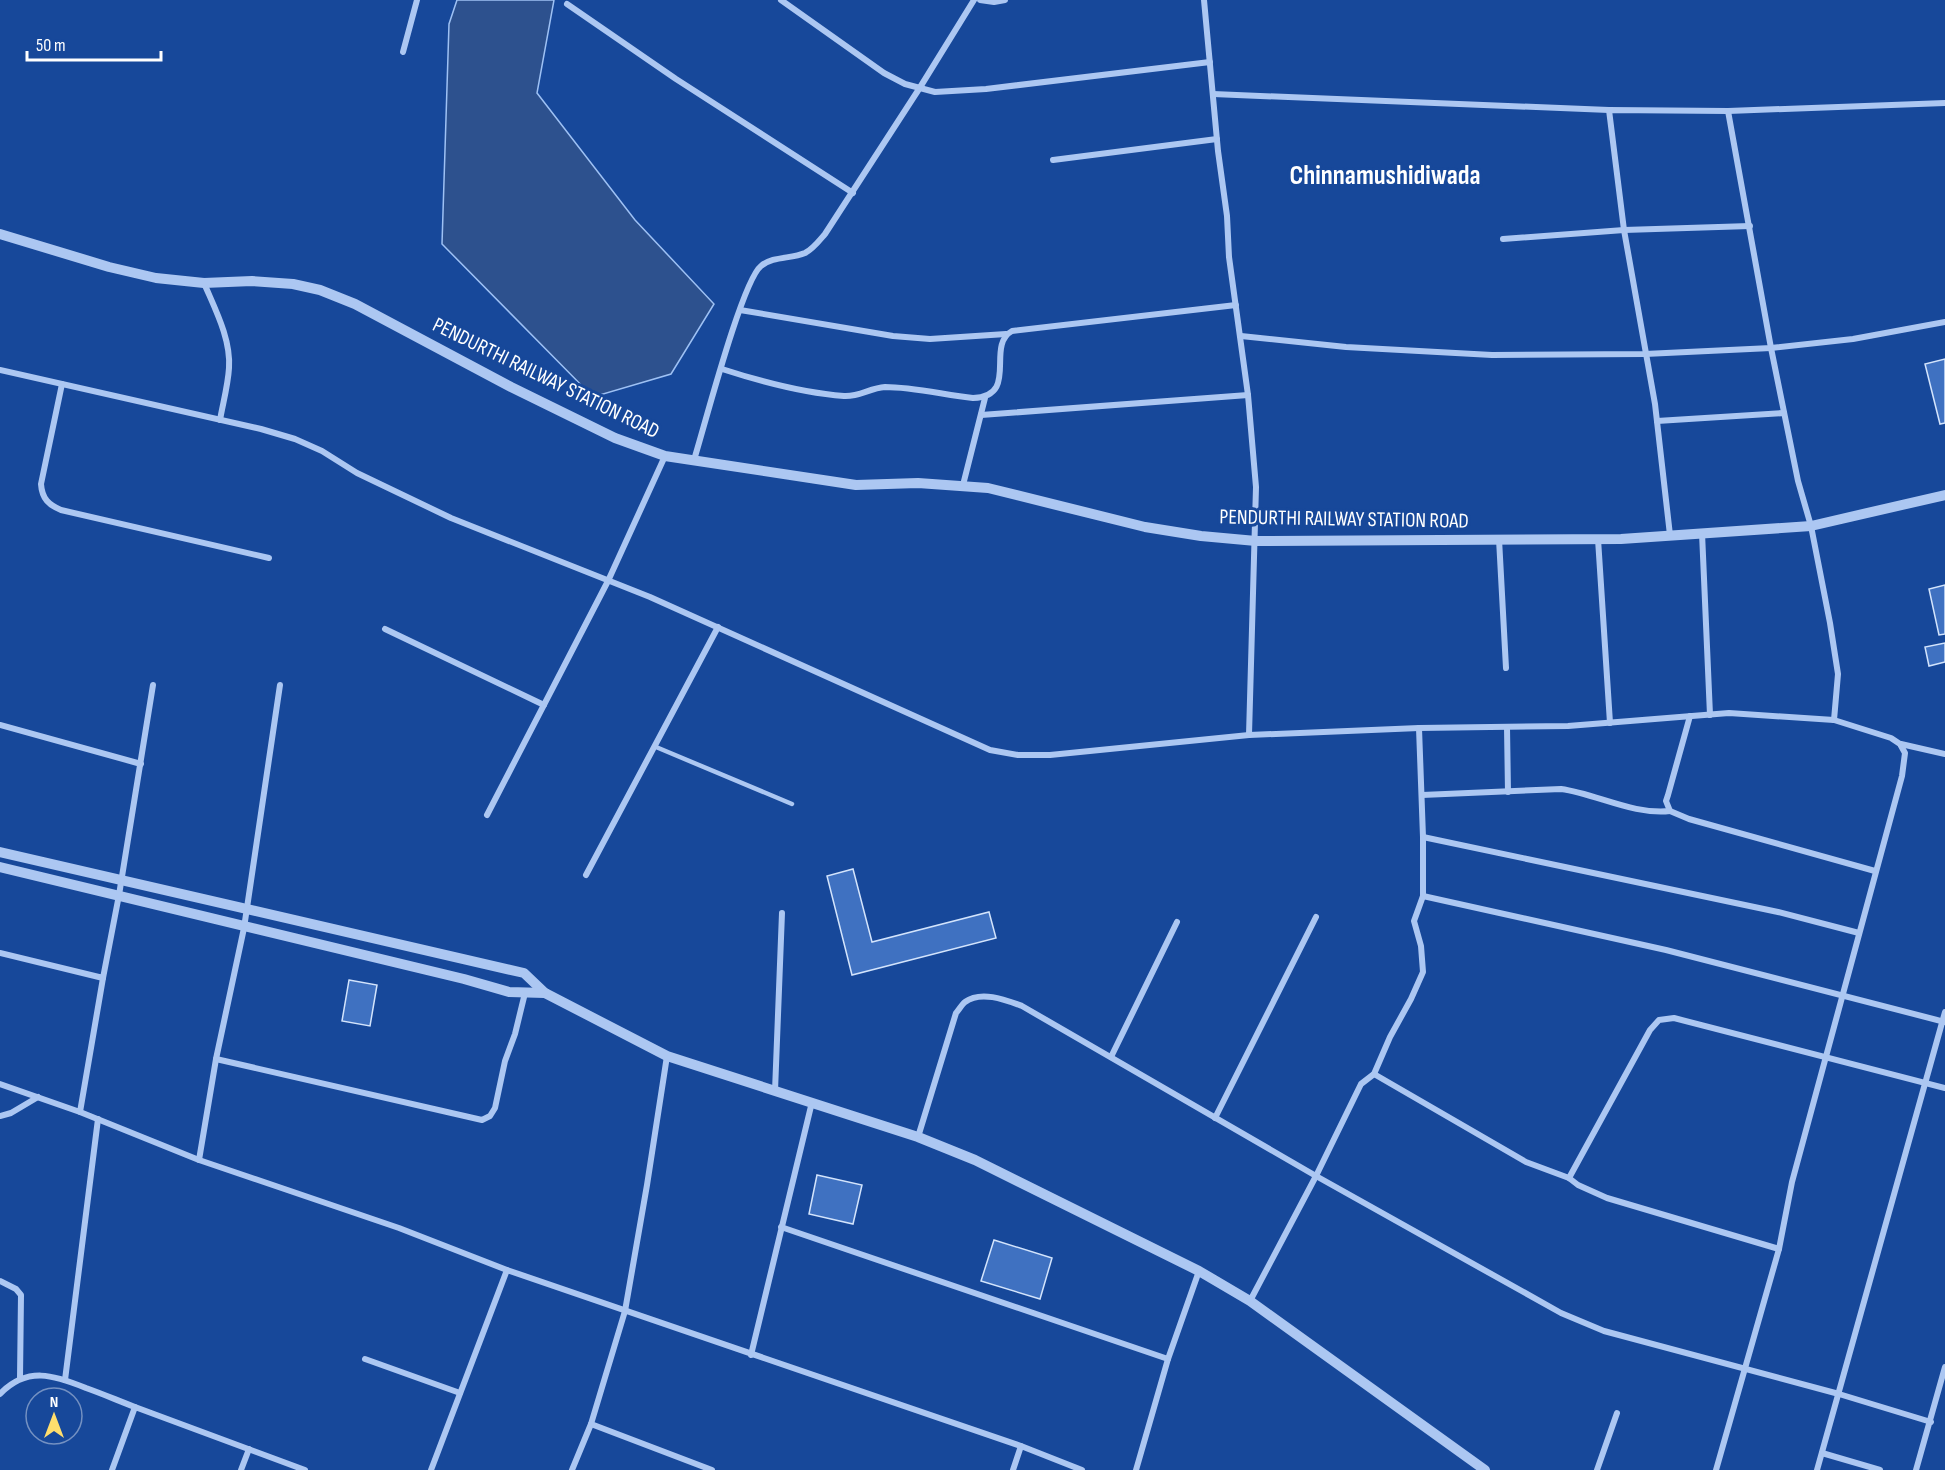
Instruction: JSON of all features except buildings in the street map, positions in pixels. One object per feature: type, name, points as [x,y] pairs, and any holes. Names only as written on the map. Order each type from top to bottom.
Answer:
[{"type":"street","points":[[403,52],[417,0]]},
{"type":"street","points":[[781,0],[875,68],[904,84],[919,88],[947,92],[1210,62]]},
{"type":"street","points":[[694,460],[740,310],[755,271],[762,264],[806,252],[825,234],[974,0]]},
{"type":"street","points":[[980,0],[1005,0]]},
{"type":"street","points":[[1204,0],[1227,216],[1229,257],[1248,395],[1256,487],[1249,735]]},
{"type":"street","points":[[567,4],[676,79],[853,193]]},
{"type":"street","points":[[1213,94],[1609,110],[1728,111],[1945,103]]},
{"type":"street","points":[[1609,110],[1624,230],[1657,422],[1670,535]]},
{"type":"street","points":[[1728,111],[1771,348],[1798,481],[1811,526],[1838,674],[1834,720]]},
{"type":"street","points":[[1053,160],[1217,139]]},
{"type":"street","points":[[1503,238],[1624,230],[1750,226]]},
{"type":"street","name":"PENDURTHI RAILWAY STATION ROAD","points":[[0,234],[128,271],[168,280],[204,283],[252,281],[293,284],[320,290],[355,304],[511,387],[615,438],[665,456],[856,485],[918,483],[963,485],[1016,494],[1145,527],[1201,536],[1256,541],[1598,538],[1670,535],[1811,526],[1945,495]]},
{"type":"street","points":[[204,283],[228,350],[229,368],[220,420]]},
{"type":"street","points":[[740,310],[893,336],[930,339],[1006,334],[1020,329],[1236,305]]},
{"type":"street","points":[[1241,336],[1346,347],[1492,355],[1645,354],[1771,348],[1853,339],[1945,322]]},
{"type":"street","points":[[722,369],[816,393],[850,396],[870,389],[886,387],[985,398],[994,391],[997,385],[1006,334]]},
{"type":"street","points":[[0,370],[261,429],[295,439],[322,451],[384,487],[441,513],[718,627],[990,750],[1018,755],[1050,755],[1249,735],[1419,728],[1568,726],[1729,712],[1834,720],[1886,736],[1900,744],[1945,754]]},
{"type":"street","points":[[62,384],[41,484],[45,499],[51,506],[269,558]]},
{"type":"street","points":[[981,415],[1248,395]]},
{"type":"street","points":[[963,485],[985,398]]},
{"type":"street","points":[[1657,422],[1784,413]]},
{"type":"street","points":[[487,815],[608,581],[665,456]]},
{"type":"street","points":[[1702,532],[1710,715]]},
{"type":"street","points":[[1598,538],[1610,723]]},
{"type":"street","points":[[1498,539],[1506,668]]},
{"type":"street","points":[[586,875],[718,627]]},
{"type":"street","points":[[385,629],[544,705]]},
{"type":"street","points":[[80,1112],[122,880],[153,685]]},
{"type":"street","points":[[199,1160],[216,1059],[244,928],[279,685]]},
{"type":"street","points":[[1670,811],[1666,801],[1690,716]]},
{"type":"street","points":[[0,724],[141,764]]},
{"type":"street","points":[[1506,726],[1508,792]]},
{"type":"street","points":[[1250,1301],[1316,1176],[1361,1084],[1374,1074],[1423,972],[1421,946],[1414,921],[1423,896],[1419,728]]},
{"type":"street","points":[[1716,1470],[1779,1249],[1792,1182],[1905,765],[1905,753],[1900,744]]},
{"type":"street","points":[[1422,795],[1561,789],[1649,812],[1670,811],[1689,819],[1875,871]]},
{"type":"street","points":[[1423,837],[1734,902],[1859,933]]},
{"type":"street","points":[[0,852],[524,973],[545,993],[667,1056],[918,1137],[975,1160],[1199,1272],[1250,1301],[1485,1470]]},
{"type":"street","points":[[0,867],[244,928],[464,979],[509,992],[545,993]]},
{"type":"street","points":[[1423,896],[1666,950],[1944,1021]]},
{"type":"street","points":[[775,1091],[782,913]]},
{"type":"street","points":[[1215,1118],[1316,917]]},
{"type":"street","points":[[1110,1057],[1177,922]]},
{"type":"street","points":[[0,953],[103,978]]},
{"type":"street","points":[[216,1059],[482,1120],[490,1116],[495,1108],[505,1061],[515,1034],[525,993]]},
{"type":"street","points":[[918,1137],[956,1013],[965,1002],[974,998],[988,997],[1006,1000],[1022,1006],[1316,1176],[1561,1313],[1604,1331],[1746,1368],[1931,1422]]},
{"type":"street","points":[[1817,1470],[1945,1012]]},
{"type":"street","points":[[1569,1178],[1650,1030],[1659,1020],[1674,1018],[1945,1088]]},
{"type":"street","points":[[572,1470],[591,1424],[625,1311],[667,1056]]},
{"type":"street","points":[[1374,1074],[1526,1162],[1569,1178],[1578,1185],[1607,1198],[1779,1249]]},
{"type":"street","points":[[0,1084],[80,1112],[199,1160],[399,1228],[507,1270],[1021,1446],[1082,1470]]},
{"type":"street","points":[[0,1116],[21,1108],[38,1097]]},
{"type":"street","points":[[751,1355],[812,1102]]},
{"type":"street","points":[[65,1380],[98,1119]]},
{"type":"street","points":[[781,1227],[1168,1359]]},
{"type":"street","points":[[431,1470],[507,1270]]},
{"type":"street","points":[[1136,1470],[1168,1359],[1199,1272]]},
{"type":"street","points":[[0,1281],[16,1289],[21,1295],[20,1378]]},
{"type":"street","points":[[365,1359],[460,1393]]},
{"type":"street","points":[[1916,1470],[1945,1367]]},
{"type":"street","points":[[0,1394],[20,1378],[45,1375],[65,1380],[305,1470]]},
{"type":"street","points":[[112,1470],[135,1407]]},
{"type":"street","points":[[1597,1470],[1617,1413]]},
{"type":"street","points":[[591,1424],[692,1467],[712,1470]]},
{"type":"street","points":[[1013,1470],[1021,1446]]},
{"type":"street","points":[[241,1470],[249,1449]]},
{"type":"street","points":[[1822,1453],[1880,1470]]},
{"type":"lane","points":[[656,747],[792,804]]},
{"type":"water","points":[[457,0],[554,0],[537,93],[635,220],[714,304],[671,374],[593,397],[442,244],[449,24]]},
{"type":"district","name":"Chinnamushidiwada","points":[[1385,176]]}]
